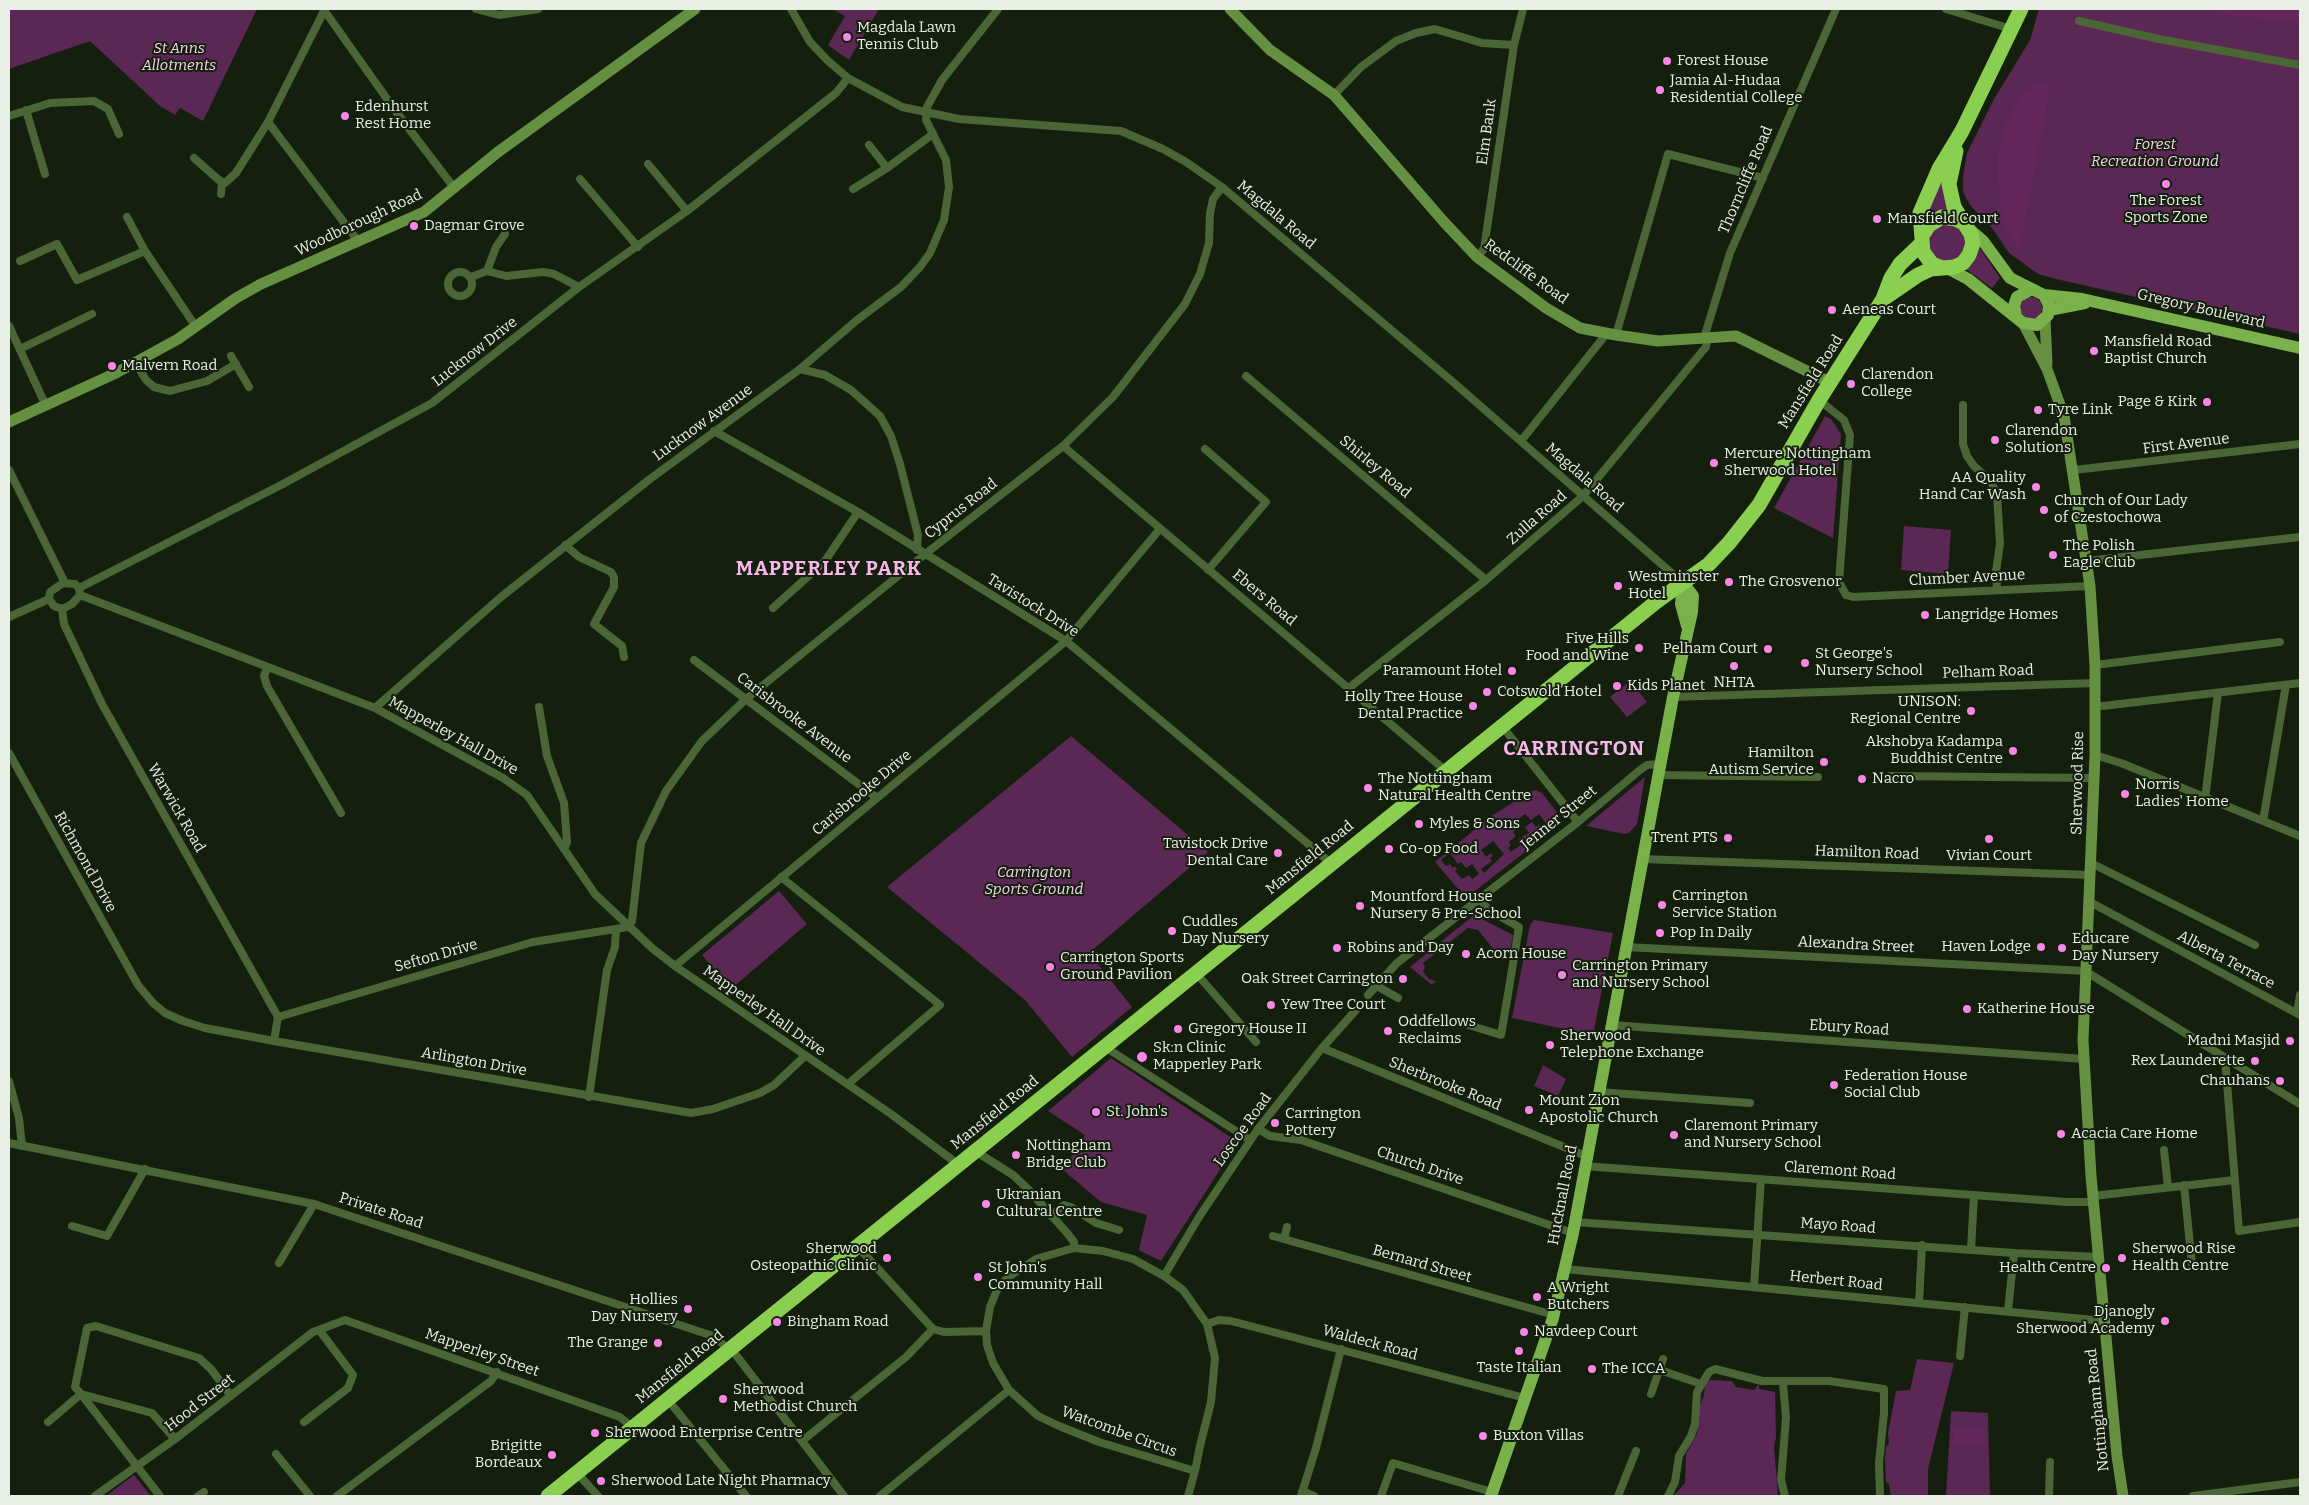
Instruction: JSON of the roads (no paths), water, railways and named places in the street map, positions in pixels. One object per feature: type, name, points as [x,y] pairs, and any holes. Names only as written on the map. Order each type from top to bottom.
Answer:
[{"type":"highway","name":"Mansfield Road","points":[[1922,239],[1920,213],[1939,169],[1962,131],[2021,9]]},
{"type":"highway","name":"Mansfield Road","points":[[1883,299],[1918,275],[1959,265],[1969,255],[1973,243],[1967,226],[1954,207],[1948,184],[1962,131]]},
{"type":"highway","name":"Mansfield Road","points":[[548,1496],[1662,597],[1705,567],[1729,543],[1759,505],[1819,400],[1883,299],[1891,278],[1900,264],[1922,239],[1929,225],[1942,217],[1956,218],[1967,226]]},
{"type":"highway","points":[[1922,239],[1928,260],[1945,268]]},
{"type":"main road","name":"Woodborough Road","points":[[9,422],[135,362],[196,327],[236,298],[261,284],[424,212],[455,189],[498,152],[695,9]]},
{"type":"main road","name":"Redcliffe Road","points":[[1230,9],[1270,50],[1334,95],[1444,222],[1478,257],[1518,288],[1580,328],[1658,341],[1730,335],[1742,338],[1831,383]]},
{"type":"main road","name":"Gregory Boulevard","points":[[1967,226],[1983,241],[2010,278],[2030,290],[2044,295],[2068,296],[2300,348]]},
{"type":"main road","points":[[1945,268],[1968,279],[2019,320]]},
{"type":"main road","points":[[2019,320],[2014,306],[2017,297],[2030,290]]},
{"type":"main road","points":[[2044,295],[2047,314]]},
{"type":"main road","name":"Gregory Boulevard","points":[[2019,320],[2032,326],[2047,314],[2095,302]]},
{"type":"main road","name":"Sherwood Rise","points":[[2047,314],[2044,342],[2047,369]]},
{"type":"main road","name":"Sherwood Rise","points":[[2019,320],[2047,369],[2064,416],[2074,470],[2090,586],[2095,665],[2095,755],[2090,902],[2085,971],[2084,1059],[2093,1199]]},
{"type":"main road","name":"Hucknall Road","points":[[1492,1494],[1554,1316],[1565,1269],[1687,626],[1692,612],[1693,596],[1705,567]]},
{"type":"main road","points":[[1683,583],[1693,596]]},
{"type":"main road","name":"Hucknall Road","points":[[1683,583],[1681,604],[1687,626]]},
{"type":"main road","name":"Nottingham Road","points":[[2093,1199],[2121,1496]]},
{"type":"street","points":[[194,158],[222,182],[226,183],[236,173],[268,122],[324,9],[397,113],[455,189]]},
{"type":"street","points":[[476,9],[499,15],[538,9]]},
{"type":"street","name":"Magdala Road","points":[[791,9],[810,42],[848,78],[902,107],[927,114],[959,119],[1121,131],[1163,149],[1222,187],[1521,441],[1683,583]]},
{"type":"street","points":[[927,114],[927,107],[934,92],[998,9]]},
{"type":"street","name":"Elm Bank","points":[[1478,257],[1484,249],[1514,45],[1523,9]]},
{"type":"street","name":"Thorncliffe Road","points":[[1706,338],[1730,253],[1836,9]]},
{"type":"street","points":[[1948,9],[2011,28]]},
{"type":"street","points":[[2079,21],[2159,39],[2300,64]]},
{"type":"street","points":[[1334,95],[1361,67],[1396,41],[1416,33],[1435,29],[1482,43],[1514,45]]},
{"type":"street","name":"Lucknow Drive","points":[[62,609],[72,604],[80,591],[432,403],[580,287],[687,211],[836,93],[848,78]]},
{"type":"street","points":[[9,116],[66,101],[94,101],[108,109],[119,134]]},
{"type":"street","points":[[26,110],[44,174]]},
{"type":"street","name":"Lucknow Avenue","points":[[375,708],[493,603],[565,545],[714,431],[800,369],[857,320],[902,287],[930,253],[944,220],[949,187],[946,160],[926,120],[927,114]]},
{"type":"street","points":[[268,122],[358,241]]},
{"type":"street","points":[[853,189],[887,168],[933,134]]},
{"type":"street","points":[[868,145],[887,168]]},
{"type":"street","points":[[1521,441],[1612,334],[1668,154],[1762,178]]},
{"type":"street","points":[[648,164],[687,211]]},
{"type":"street","points":[[580,179],[638,247]]},
{"type":"street","points":[[221,194],[222,182]]},
{"type":"street","name":"Cyprus Road","points":[[628,927],[632,922],[641,842],[650,819],[682,766],[702,741],[746,699],[924,554],[1063,446],[1113,397],[1185,304],[1200,274],[1209,243],[1213,199],[1222,187]]},
{"type":"street","points":[[127,217],[145,251],[196,327]]},
{"type":"street","points":[[487,271],[496,248],[505,234]]},
{"type":"street","points":[[20,261],[57,244],[77,280],[145,251]]},
{"type":"street","points":[[470,277],[487,271],[506,276],[543,272],[554,274],[580,287]]},
{"type":"street","points":[[20,349],[92,314]]},
{"type":"street","points":[[9,326],[46,406]]},
{"type":"street","name":"Zulla Road","points":[[1350,687],[1486,580],[1583,496],[1706,347],[1706,338]]},
{"type":"street","points":[[231,356],[249,387]]},
{"type":"street","points":[[135,362],[146,380],[154,387],[170,391],[207,381],[236,364]]},
{"type":"street","points":[[800,369],[825,374],[851,390],[880,416],[891,436],[900,464],[918,535],[917,550]]},
{"type":"street","name":"Shirley Road","points":[[1246,376],[1486,580]]},
{"type":"street","name":"Clumber Avenue","points":[[1819,400],[1844,420],[1850,435],[1839,582],[1846,594],[1853,597],[2090,586]]},
{"type":"street","points":[[1962,405],[1963,444],[1967,456],[1974,466],[1991,482],[1997,494],[2000,544],[1996,571],[1997,590]]},
{"type":"street","name":"Tavistock Drive","points":[[714,431],[858,512],[1066,640],[1332,864]]},
{"type":"street","name":"First Avenue","points":[[2074,470],[2300,444]]},
{"type":"street","name":"Ebers Road","points":[[1063,446],[1159,530],[1350,687],[1446,771]]},
{"type":"street","points":[[1205,449],[1266,502],[1208,570]]},
{"type":"street","points":[[9,470],[66,583],[80,591]]},
{"type":"street","points":[[773,608],[826,561],[858,512]]},
{"type":"street","name":"Carisbrooke Drive","points":[[675,966],[1066,640],[1159,530]]},
{"type":"street","points":[[2087,561],[2300,537]]},
{"type":"street","points":[[565,545],[578,556],[611,572],[614,578],[614,587],[594,624],[622,646],[624,657]]},
{"type":"street","points":[[62,609],[54,606],[50,599],[50,592],[54,588],[66,583]]},
{"type":"street","name":"Mapperley Hall Drive","points":[[80,591],[267,668],[375,708],[503,778],[527,796],[595,894],[628,927],[675,966],[804,1056],[848,1084],[959,1164]]},
{"type":"street","points":[[9,617],[50,599]]},
{"type":"street","name":"Warwick Road","points":[[62,609],[64,624],[102,704],[278,1017]]},
{"type":"street","points":[[2095,665],[2280,642]]},
{"type":"street","name":"Carisbrooke Avenue","points":[[694,660],[877,798]]},
{"type":"street","points":[[267,668],[264,676],[267,686],[341,813]]},
{"type":"street","name":"Pelham Road","points":[[1673,697],[2095,682]]},
{"type":"street","points":[[2094,707],[2300,683]]},
{"type":"street","points":[[2263,822],[2286,685]]},
{"type":"street","points":[[2205,799],[2218,693]]},
{"type":"street","points":[[540,707],[547,756],[564,803],[566,842],[564,849]]},
{"type":"street","points":[[1502,726],[1578,822]]},
{"type":"street","name":"Richmond Drive","points":[[9,753],[138,985]]},
{"type":"street","points":[[2095,755],[2121,762],[2205,799],[2300,836]]},
{"type":"street","name":"Jenner Street","points":[[1377,986],[1388,973],[1578,822],[1640,770],[1647,765],[1659,770]]},
{"type":"street","points":[[1659,770],[1818,777]]},
{"type":"street","points":[[1890,776],[2093,778]]},
{"type":"street","name":"Hamilton Road","points":[[1642,859],[2091,869]]},
{"type":"street","points":[[2091,869],[2255,945]]},
{"type":"street","points":[[781,877],[940,1005],[848,1084]]},
{"type":"street","points":[[1459,1022],[1501,1035],[1519,927],[1489,910],[1479,899]]},
{"type":"street","name":"Alberta Terrace","points":[[2090,902],[2299,1014]]},
{"type":"street","name":"Sefton Drive","points":[[278,1017],[533,942],[628,927]]},
{"type":"street","points":[[589,1096],[607,970],[615,947],[616,930]]},
{"type":"street","name":"Alexandra Street","points":[[1626,947],[2085,971]]},
{"type":"street","points":[[2085,971],[2300,1104]]},
{"type":"street","points":[[1196,973],[1256,1042]]},
{"type":"street","name":"Arlington Drive","points":[[138,985],[153,1003],[183,1021],[205,1028],[691,1113],[713,1109],[760,1093],[774,1085],[804,1056]]},
{"type":"street","points":[[1368,996],[1377,986],[1398,998]]},
{"type":"street","points":[[2299,1014],[2300,994]]},
{"type":"street","name":"Loscoe Road","points":[[1164,1276],[1198,1217],[1250,1140],[1322,1048],[1356,1010]]},
{"type":"street","points":[[274,1041],[278,1017]]},
{"type":"street","name":"Ebury Road","points":[[1611,1025],[2084,1059]]},
{"type":"street","points":[[1105,1047],[1250,1140]]},
{"type":"street","name":"Sherbrooke Road","points":[[1322,1048],[1585,1161]]},
{"type":"street","points":[[2225,1058],[2239,1230],[2300,1222]]},
{"type":"street","points":[[9,1081],[19,1118],[22,1146]]},
{"type":"street","points":[[1599,1092],[1750,1103]]},
{"type":"street","name":"Church Drive","points":[[1258,1129],[1270,1136],[1301,1140],[1574,1227]]},
{"type":"street","name":"Private Road","points":[[9,1143],[314,1204],[693,1329],[713,1336],[731,1348]]},
{"type":"street","points":[[2164,1150],[2168,1187]]},
{"type":"street","points":[[975,1152],[985,1160],[1013,1175],[1028,1189],[1068,1234],[1074,1242],[1074,1248]]},
{"type":"street","name":"Claremont Road","points":[[1585,1161],[1761,1179],[2067,1202],[2168,1187],[2236,1180]]},
{"type":"street","points":[[72,1226],[107,1236],[145,1169]]},
{"type":"street","points":[[1754,1287],[1761,1179]]},
{"type":"street","points":[[2184,1185],[2192,1265]]},
{"type":"street","points":[[1971,1249],[1974,1194]]},
{"type":"street","points":[[279,1263],[314,1204]]},
{"type":"street","points":[[1051,1216],[1064,1205],[1072,1207],[1095,1225],[1119,1230]]},
{"type":"street","points":[[1284,1239],[1287,1227]]},
{"type":"street","name":"Mayo Road","points":[[1574,1227],[1758,1234],[2014,1253],[2099,1257]]},
{"type":"street","name":"Bernard Street","points":[[1273,1236],[1554,1316]]},
{"type":"street","points":[[1919,1303],[1922,1245]]},
{"type":"street","points":[[858,1247],[923,1321],[933,1329],[944,1332],[986,1331]]},
{"type":"street","name":"Watcombe Circus","points":[[1188,1496],[1195,1471],[1215,1376],[1215,1358],[1207,1324],[1183,1290],[1164,1276],[1128,1258],[1103,1251],[1074,1248],[1036,1259],[1007,1278],[997,1290],[990,1307],[986,1331],[987,1345],[992,1363],[1010,1390],[1038,1416],[1059,1426],[1099,1442],[1195,1471]]},
{"type":"street","points":[[2008,1311],[2014,1253]]},
{"type":"street","name":"Herbert Road","points":[[1565,1269],[2104,1321]]},
{"type":"street","points":[[1960,1356],[1965,1307]]},
{"type":"street","name":"Mapperley Street","points":[[320,1331],[345,1320],[497,1372],[620,1418],[633,1428]]},
{"type":"street","name":"Waldeck Road","points":[[1207,1324],[1219,1320],[1231,1322],[1525,1398]]},
{"type":"street","points":[[160,1496],[75,1387],[84,1332],[87,1328],[94,1326],[199,1358],[231,1396]]},
{"type":"street","points":[[802,1442],[906,1357],[933,1329]]},
{"type":"street","points":[[304,1422],[348,1388],[353,1375],[320,1331]]},
{"type":"street","name":"Hood Street","points":[[96,1496],[138,1467],[314,1332],[320,1331]]},
{"type":"street","points":[[731,1348],[844,1496]]},
{"type":"street","points":[[1314,1496],[1301,1494],[1316,1448],[1341,1349]]},
{"type":"street","points":[[1652,1394],[1663,1359]]},
{"type":"street","points":[[1668,1496],[1675,1482],[1679,1456],[1691,1436],[1695,1424],[1694,1410],[1701,1384],[1709,1372],[1715,1369],[1762,1381],[1783,1383],[1829,1382],[1884,1389],[1884,1413],[1879,1463],[1880,1496]]},
{"type":"street","points":[[1660,1370],[1701,1384]]},
{"type":"street","points":[[337,1496],[491,1381],[497,1372]]},
{"type":"street","points":[[1783,1383],[1786,1418],[1780,1480],[1786,1496]]},
{"type":"street","points":[[880,1496],[1010,1390]]},
{"type":"street","points":[[48,1422],[81,1394]]},
{"type":"street","points":[[81,1394],[152,1413],[175,1439]]},
{"type":"street","points":[[668,1400],[746,1496]]},
{"type":"street","points":[[1618,1496],[1636,1451]]},
{"type":"street","points":[[276,1454],[310,1496]]},
{"type":"street","points":[[2049,1496],[2050,1462]]},
{"type":"street","points":[[1382,1496],[1393,1463],[1492,1494]]},
{"type":"street","points":[[577,1473],[598,1496]]},
{"type":"street","points":[[2192,1496],[2300,1482]]},
{"type":"place","name":"Magdala Lawn Tennis Club","points":[[847,37]]},
{"type":"place","name":"Forest House","points":[[1667,61]]},
{"type":"place","name":"Jamia Al-Hudaa Residential College","points":[[1660,90]]},
{"type":"place","name":"Edenhurst Rest Home","points":[[345,116]]},
{"type":"place","name":"The Forest Sports Zone","points":[[2166,184]]},
{"type":"place","name":"Mansfield Court","points":[[1877,219]]},
{"type":"place","name":"Dagmar Grove","points":[[414,226]]},
{"type":"place","name":"Aeneas Court","points":[[1832,310]]},
{"type":"place","name":"Mansfield Road Baptist Church","points":[[2094,351]]},
{"type":"place","name":"Malvern Road","points":[[112,366]]},
{"type":"place","name":"Clarendon College","points":[[1851,384]]},
{"type":"place","name":"Page & Kirk","points":[[2207,402]]},
{"type":"place","name":"Tyre Link","points":[[2038,410]]},
{"type":"place","name":"Clarendon Solutions","points":[[1995,440]]},
{"type":"place","name":"Mercure Nottingham Sherwood Hotel","points":[[1714,463]]},
{"type":"place","name":"AA Quality Hand Car Wash","points":[[2036,487]]},
{"type":"place","name":"Church of Our Lady of Czestochowa","points":[[2044,510]]},
{"type":"place","name":"The Polish Eagle Club","points":[[2053,555]]},
{"type":"place","name":"The Grosvenor","points":[[1729,582]]},
{"type":"place","name":"Westminster Hotel","points":[[1618,586]]},
{"type":"place","name":"Langridge Homes","points":[[1925,615]]},
{"type":"place","name":"Five Hills Food and Wine","points":[[1639,648]]},
{"type":"place","name":"Pelham Court","points":[[1768,649]]},
{"type":"place","name":"St George's Nursery School","points":[[1805,663]]},
{"type":"place","name":"NHTA","points":[[1734,666]]},
{"type":"place","name":"Paramount Hotel","points":[[1512,671]]},
{"type":"place","name":"Kids Planet","points":[[1617,686]]},
{"type":"place","name":"Cotswold Hotel","points":[[1487,692]]},
{"type":"place","name":"Holly Tree House Dental Practice","points":[[1473,706]]},
{"type":"place","name":"UNISON: Regional Centre","points":[[1971,711]]},
{"type":"place","name":"Akshobya Kadampa Buddhist Centre","points":[[2013,751]]},
{"type":"place","name":"Hamilton Autism Service","points":[[1824,762]]},
{"type":"place","name":"Nacro","points":[[1862,779]]},
{"type":"place","name":"The Nottingham Natural Health Centre","points":[[1368,788]]},
{"type":"place","name":"Norris Ladies' Home","points":[[2125,794]]},
{"type":"place","name":"Myles & Sons","points":[[1419,824]]},
{"type":"place","name":"Trent PTS","points":[[1728,838]]},
{"type":"place","name":"Vivian Court","points":[[1989,839]]},
{"type":"place","name":"Co-op Food","points":[[1389,849]]},
{"type":"place","name":"Tavistock Drive Dental Care","points":[[1278,853]]},
{"type":"place","name":"Carrington Service Station","points":[[1662,905]]},
{"type":"place","name":"Mountford House Nursery & Pre-School","points":[[1360,906]]},
{"type":"place","name":"Cuddles Day Nursery","points":[[1172,931]]},
{"type":"place","name":"Pop In Daily","points":[[1660,933]]},
{"type":"place","name":"Haven Lodge","points":[[2041,947]]},
{"type":"place","name":"Robins and Day","points":[[1337,948]]},
{"type":"place","name":"Educare Day Nursery","points":[[2062,948]]},
{"type":"place","name":"Acorn House","points":[[1466,954]]},
{"type":"place","name":"Carrington Sports Ground Pavilion","points":[[1050,967]]},
{"type":"place","name":"Carrington Primary and Nursery School","points":[[1562,975]]},
{"type":"place","name":"Oak Street Carrington","points":[[1403,979]]},
{"type":"place","name":"Yew Tree Court","points":[[1271,1005]]},
{"type":"place","name":"Katherine House","points":[[1967,1009]]},
{"type":"place","name":"Gregory House II","points":[[1178,1029]]},
{"type":"place","name":"Oddfellows Reclaims","points":[[1388,1031]]},
{"type":"place","name":"Madni Masjid","points":[[2290,1041]]},
{"type":"place","name":"Sherwood Telephone Exchange","points":[[1550,1045]]},
{"type":"place","name":"Sk:n Clinic Mapperley Park","points":[[1142,1057]]},
{"type":"place","name":"Rex Launderette","points":[[2255,1061]]},
{"type":"place","name":"Chauhans","points":[[2280,1081]]},
{"type":"place","name":"Federation House Social Club","points":[[1834,1085]]},
{"type":"place","name":"Mount Zion Apostolic Church","points":[[1529,1110]]},
{"type":"place","name":"St. John's","points":[[1096,1112]]},
{"type":"place","name":"Carrington Pottery","points":[[1275,1123]]},
{"type":"place","name":"Acacia Care Home","points":[[2061,1134]]},
{"type":"place","name":"Claremont Primary and Nursery School","points":[[1674,1135]]},
{"type":"place","name":"Nottingham Bridge Club","points":[[1016,1155]]},
{"type":"place","name":"Ukranian Cultural Centre","points":[[986,1204]]},
{"type":"place","name":"Sherwood Osteopathic Clinic","points":[[887,1258]]},
{"type":"place","name":"Sherwood Rise Health Centre","points":[[2122,1258]]},
{"type":"place","name":"Health Centre","points":[[2106,1268]]},
{"type":"place","name":"St John's Community Hall","points":[[978,1277]]},
{"type":"place","name":"A Wright Butchers","points":[[1537,1297]]},
{"type":"place","name":"Hollies Day Nursery","points":[[688,1309]]},
{"type":"place","name":"Djanogly Sherwood Academy","points":[[2165,1321]]},
{"type":"place","name":"Bingham Road","points":[[777,1322]]},
{"type":"place","name":"Navdeep Court","points":[[1524,1332]]},
{"type":"place","name":"The Grange","points":[[658,1343]]},
{"type":"place","name":"Taste Italian","points":[[1519,1351]]},
{"type":"place","name":"The ICCA","points":[[1592,1369]]},
{"type":"place","name":"Sherwood Methodist Church","points":[[723,1399]]},
{"type":"place","name":"Sherwood Enterprise Centre","points":[[595,1433]]},
{"type":"place","name":"Buxton Villas","points":[[1483,1436]]},
{"type":"place","name":"Brigitte Bordeaux","points":[[552,1455]]},
{"type":"place","name":"Sherwood Late Night Pharmacy","points":[[601,1481]]},
{"type":"district","name":"MAPPERLEY PARK","points":[[829,569]]},
{"type":"district","name":"CARRINGTON","points":[[1574,749]]},
{"type":"park label","name":"St Anns Allotments","points":[[179,58]]},
{"type":"park label","name":"Forest Recreation Ground","points":[[2155,154]]},
{"type":"park label","name":"Carrington Sports Ground","points":[[1034,882]]}]
